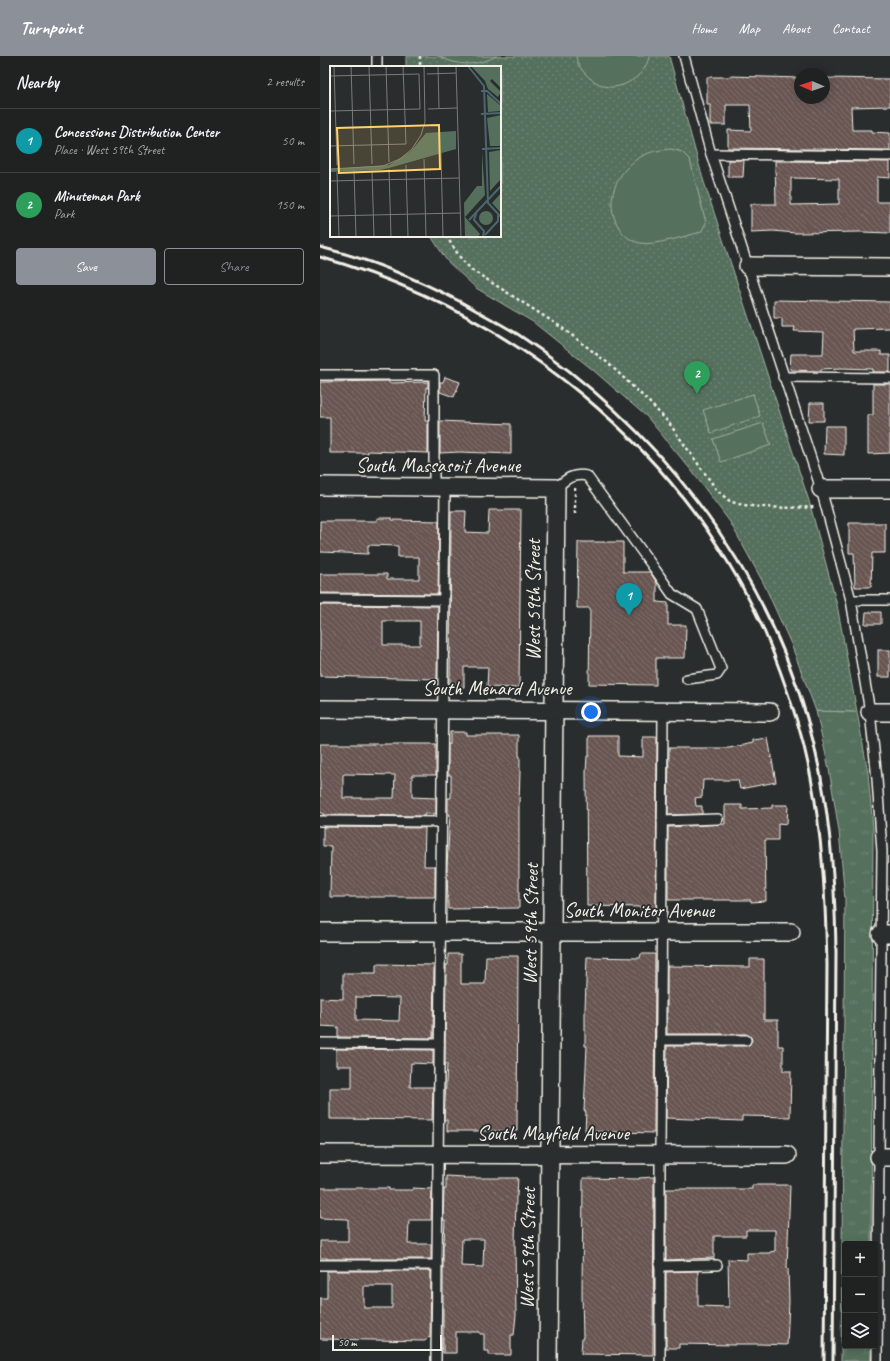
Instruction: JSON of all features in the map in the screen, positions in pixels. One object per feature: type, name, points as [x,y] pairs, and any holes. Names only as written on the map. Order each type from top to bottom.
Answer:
[{"type":"street","points":[[748,266],[890,267]]},
{"type":"street","name":"South Massasoit Avenue","points":[[320,486],[556,488]]},
{"type":"street","name":"West 59th Street","points":[[548,1361],[556,488]]},
{"type":"street","points":[[821,488],[890,489]]},
{"type":"street","name":"South Menard Avenue","points":[[320,709],[770,712]]},
{"type":"street","points":[[870,712],[890,712]]},
{"type":"street","name":"South Monitor Avenue","points":[[320,932],[791,932]]},
{"type":"street","name":"South Mayfield Avenue","points":[[320,1154],[660,1156],[787,1155]]},
{"type":"lane","points":[[684,56],[711,154],[783,377],[821,488],[851,600],[870,712],[877,779],[886,934],[885,1157],[877,1361]]},
{"type":"lane","points":[[711,154],[890,156]]},
{"type":"lane","points":[[320,375],[434,375],[443,600],[436,1361]]},
{"type":"lane","points":[[783,377],[890,378]]},
{"type":"lane","points":[[556,488],[577,474],[587,476],[672,594],[697,609],[721,669],[717,675],[687,679]]},
{"type":"lane","points":[[320,599],[443,600]]},
{"type":"lane","points":[[851,600],[890,600]]},
{"type":"lane","points":[[660,1361],[663,712]]},
{"type":"lane","points":[[662,821],[718,819]]},
{"type":"lane","points":[[320,821],[441,822]]},
{"type":"lane","points":[[661,1040],[746,1040]]},
{"type":"lane","points":[[320,1043],[439,1044]]},
{"type":"lane","points":[[320,1265],[437,1265]]},
{"type":"lane","points":[[660,1266],[717,1265]]},
{"type":"path","points":[[447,237],[462,260],[472,270],[561,328],[608,363],[631,384],[669,423],[716,489],[730,501],[747,506],[810,507]]},
{"type":"path","points":[[575,476],[575,514]]},
{"type":"green space","points":[[406,56],[669,56],[703,179],[809,501],[837,605],[857,712],[816,711],[791,644],[764,584],[730,522],[691,470],[647,417],[593,370],[533,322],[476,288],[447,261],[432,237],[501,237],[501,66],[406,66]]},
{"type":"green space","points":[[439,56],[497,56],[482,62],[468,64],[446,60]]},
{"type":"green space","points":[[576,56],[649,56],[645,67],[632,81],[620,86],[608,87],[590,78],[580,67]]},
{"type":"green space","points":[[671,149],[682,152],[690,160],[706,223],[701,232],[679,238],[646,244],[636,242],[625,236],[616,222],[612,202],[616,183],[621,175],[635,160],[650,153]]},
{"type":"green space","points":[[753,394],[760,416],[711,433],[703,410]]},
{"type":"green space","points":[[763,423],[771,445],[721,462],[713,439]]},
{"type":"green space","points":[[816,711],[857,712],[868,773],[873,828],[871,1241],[842,1241],[845,900],[839,831],[829,769]]},
{"type":"green space","points":[[842,1246],[842,1349],[871,1349],[871,1361],[841,1361]]},
{"type":"building","points":[[707,77],[794,78],[794,104],[830,104],[830,78],[890,79],[890,106],[851,107],[852,130],[872,130],[872,132],[890,133],[890,150],[728,148],[728,130],[751,131],[750,105],[726,105],[726,125],[710,125],[710,105],[707,105]]},
{"type":"building","points":[[728,160],[744,160],[743,177],[728,177]]},
{"type":"building","points":[[775,161],[890,162],[890,178],[877,177],[877,202],[890,202],[890,233],[751,232],[751,204],[776,204]],"holes":[[[791,178],[839,179],[839,204],[791,205]]]},
{"type":"building","points":[[774,300],[890,302],[890,328],[853,329],[854,351],[881,351],[881,355],[890,355],[890,372],[873,372],[873,369],[841,368],[821,369],[821,371],[790,370],[791,354],[823,354],[824,332],[794,331],[795,327],[782,327],[782,318],[774,318]]},
{"type":"building","points":[[445,377],[460,382],[454,397],[440,392],[440,382],[443,382]]},
{"type":"building","points":[[389,381],[389,383],[428,382],[428,388],[426,387],[425,421],[428,421],[428,453],[368,451],[368,453],[330,453],[330,417],[320,417],[320,382]]},
{"type":"building","points":[[873,384],[890,384],[890,453],[868,454],[868,415],[873,415]]},
{"type":"building","points":[[810,403],[824,403],[824,421],[809,421]]},
{"type":"building","points":[[440,421],[511,424],[511,454],[460,452],[440,453]]},
{"type":"building","points":[[825,426],[844,426],[844,455],[824,454]]},
{"type":"building","points":[[489,510],[521,510],[519,688],[487,687],[488,667],[464,667],[464,687],[450,687],[451,511],[466,511],[465,532],[488,533]]},
{"type":"building","points":[[377,518],[392,518],[392,520],[439,521],[438,594],[320,593],[320,574],[387,574],[387,579],[419,579],[419,557],[398,557],[398,546],[368,545],[368,554],[320,552],[320,521],[377,521]]},
{"type":"building","points":[[849,523],[885,523],[885,553],[872,553],[871,587],[855,587],[854,553],[849,553]]},
{"type":"building","points":[[578,542],[623,542],[623,572],[650,572],[657,583],[657,602],[668,603],[668,625],[686,625],[685,658],[656,658],[656,685],[589,684],[590,608],[577,608]]},
{"type":"building","points":[[320,605],[438,606],[437,679],[320,676]],"holes":[[[383,621],[420,621],[420,645],[383,645]]]},
{"type":"building","points":[[866,612],[881,612],[881,624],[865,624]]},
{"type":"building","points":[[878,650],[890,650],[890,677],[878,677]]},
{"type":"building","points":[[450,732],[466,732],[466,735],[519,735],[519,908],[448,909],[447,866],[450,814],[448,814],[448,798],[451,798],[451,775],[448,775],[448,744],[450,744]]},
{"type":"building","points":[[589,736],[618,736],[618,756],[643,757],[643,737],[657,737],[656,911],[641,911],[641,907],[587,906],[586,772],[587,756],[589,756]]},
{"type":"building","points":[[768,738],[776,782],[740,789],[738,780],[703,780],[702,797],[695,798],[696,806],[702,806],[702,814],[668,815],[669,748],[729,748],[753,743],[753,740]]},
{"type":"building","points":[[320,744],[436,744],[436,775],[412,775],[412,797],[436,798],[436,814],[425,814],[425,816],[323,815],[323,813],[320,813]],"holes":[[[345,774],[395,775],[394,798],[343,798],[343,775]]]},
{"type":"building","points":[[725,805],[742,805],[742,809],[772,808],[772,805],[788,805],[787,824],[778,823],[778,840],[765,840],[766,901],[668,900],[668,827],[725,824]]},
{"type":"building","points":[[323,827],[425,828],[424,866],[435,866],[435,897],[330,897],[331,846],[323,846]]},
{"type":"building","points":[[448,954],[461,954],[461,984],[485,984],[486,956],[518,956],[517,1131],[447,1131],[447,1120],[444,1120],[447,1064],[445,1064],[446,965],[448,965]]},
{"type":"building","points":[[641,954],[655,954],[654,1133],[585,1131],[586,1111],[584,1111],[587,1046],[585,1046],[585,1009],[587,957],[640,958]]},
{"type":"building","points":[[750,959],[764,959],[764,1020],[778,1020],[778,1046],[783,1046],[783,1071],[791,1071],[790,1117],[742,1116],[742,1121],[666,1118],[667,1046],[746,1046],[749,1045],[752,1040],[751,1037],[746,1034],[667,1034],[667,966],[750,967]]},
{"type":"building","points":[[376,964],[434,965],[433,1038],[338,1037],[338,1027],[320,1026],[320,998],[343,999],[343,973],[376,973]],"holes":[[[356,997],[400,998],[399,1021],[356,1020]]]},
{"type":"building","points":[[336,1050],[433,1050],[433,1064],[411,1063],[410,1087],[433,1087],[432,1120],[330,1119],[330,1088],[352,1088],[352,1066],[336,1066]]},
{"type":"building","points":[[446,1176],[464,1177],[463,1178],[518,1178],[515,1245],[516,1315],[514,1335],[511,1335],[511,1355],[489,1355],[489,1351],[484,1351],[484,1334],[480,1334],[480,1332],[456,1332],[456,1353],[443,1353],[443,1244],[445,1220],[443,1220],[444,1189],[446,1189]],"holes":[[[462,1239],[484,1239],[483,1267],[461,1266]]]},
{"type":"building","points":[[654,1177],[653,1355],[581,1354],[583,1338],[583,1178],[639,1179]]},
{"type":"building","points":[[752,1185],[790,1185],[787,1268],[789,1301],[787,1345],[679,1344],[679,1348],[666,1348],[666,1272],[698,1271],[698,1306],[729,1307],[728,1259],[747,1260],[747,1253],[770,1253],[775,1251],[775,1230],[746,1230],[746,1236],[714,1236],[714,1258],[666,1260],[666,1189],[752,1189]]},
{"type":"building","points":[[320,1188],[389,1188],[389,1190],[413,1190],[413,1188],[432,1189],[431,1220],[409,1220],[408,1244],[431,1244],[431,1259],[320,1258],[320,1241],[348,1241],[348,1219],[320,1218]]},
{"type":"building","points":[[327,1271],[431,1271],[430,1336],[425,1341],[320,1339],[320,1298],[327,1298]],"holes":[[[364,1286],[392,1286],[392,1308],[364,1308]]]},
{"type":"railway","points":[[320,247],[357,257],[375,264],[410,278],[461,302],[505,326],[569,371],[615,410],[658,454],[697,501],[732,552],[762,605],[787,660],[807,718],[815,747],[826,805],[832,864],[836,953],[833,1361]]},
{"type":"railway","points":[[320,257],[390,281],[458,312],[522,350],[582,394],[636,445],[685,501],[728,562],[763,628],[785,685],[805,751],[817,811],[823,872],[827,964],[824,1361]]},
{"type":"place","name":"Minuteman Park","points":[[697,394]]},
{"type":"place","name":"Concessions Distribution Center","points":[[629,616]]}]
